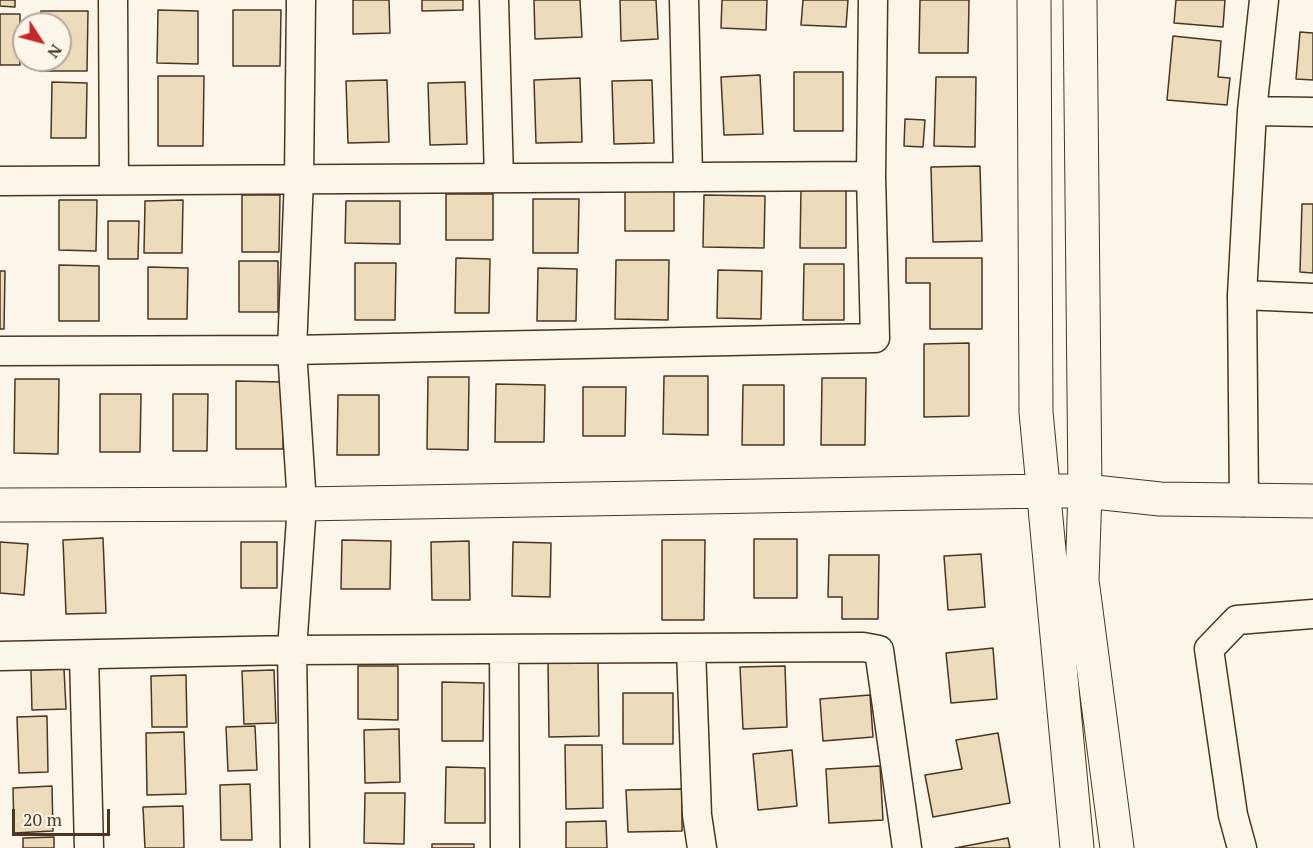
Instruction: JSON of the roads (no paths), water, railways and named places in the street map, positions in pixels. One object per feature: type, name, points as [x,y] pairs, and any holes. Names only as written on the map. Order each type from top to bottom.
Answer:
[{"type":"street","points":[[113,0],[114,180]]},
{"type":"street","points":[[295,848],[292,650],[302,504],[291,350],[299,179],[301,0]]},
{"type":"street","points":[[494,0],[499,178]]},
{"type":"street","points":[[684,0],[688,177]]},
{"type":"street","points":[[0,351],[291,350],[875,338],[870,176],[873,0]]},
{"type":"street","points":[[1034,0],[1036,412],[1077,848]]},
{"type":"street","points":[[1080,0],[1084,491],[1082,580],[1117,848]]},
{"type":"street","points":[[1244,502],[1242,295],[1252,111],[1264,0]]},
{"type":"street","points":[[1252,111],[1313,112]]},
{"type":"street","points":[[0,181],[870,176]]},
{"type":"street","points":[[1242,295],[1313,298]]},
{"type":"street","points":[[0,505],[302,504],[1044,491],[1084,491],[1160,499],[1244,502],[1313,501]]},
{"type":"street","points":[[1242,848],[1233,815],[1209,649],[1237,620],[1313,614]]},
{"type":"street","points":[[0,656],[292,650],[504,651],[863,647],[879,650],[908,848]]},
{"type":"street","points":[[691,649],[697,814],[702,848]]},
{"type":"street","points":[[504,651],[505,848]]},
{"type":"street","points":[[84,656],[89,848]]}]
